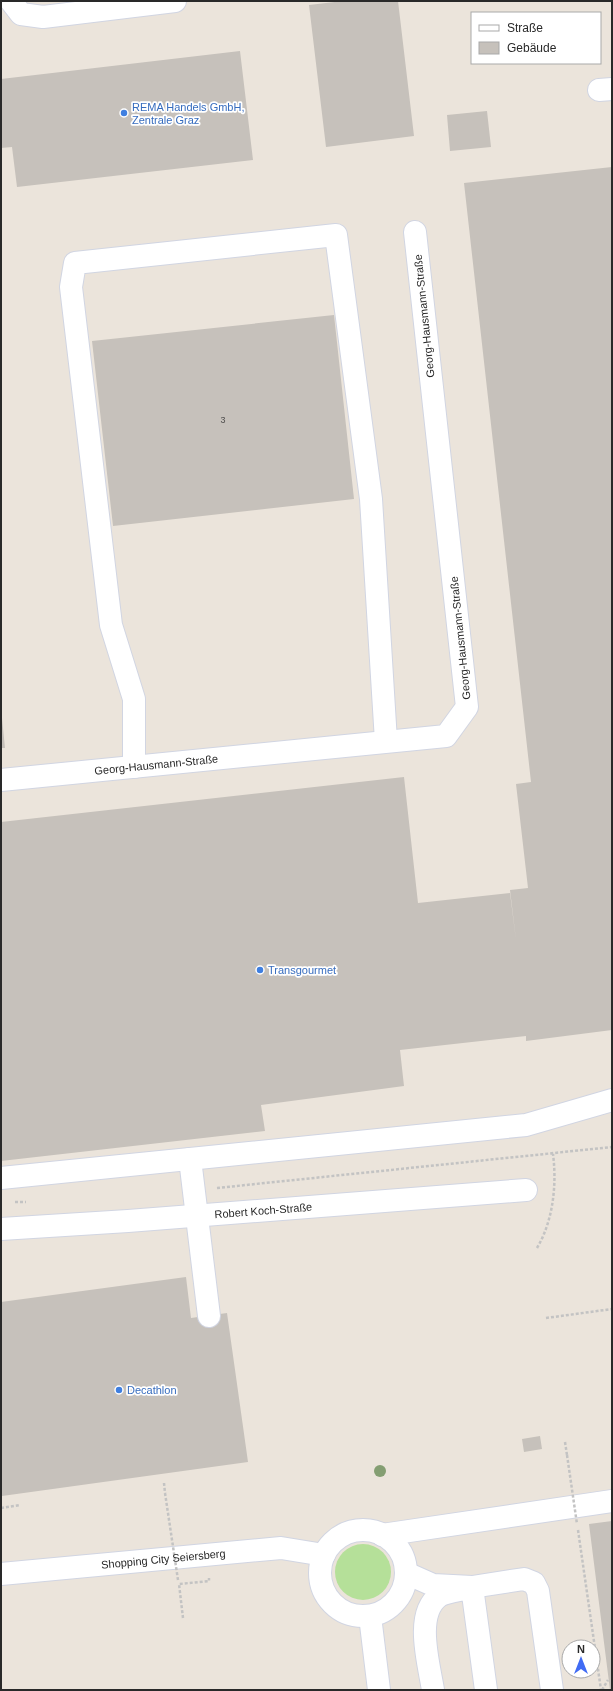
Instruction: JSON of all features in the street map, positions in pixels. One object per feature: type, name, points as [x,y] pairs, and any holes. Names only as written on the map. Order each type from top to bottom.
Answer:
[{"type":"lane","points":[[11,1],[22,14],[43,17],[175,1]]},
{"type":"lane","name":"Georg-Hausmann-Straße","points":[[1,780],[446,736],[467,707],[415,232]]},
{"type":"lane","points":[[134,767],[134,700],[111,625],[71,287],[75,263],[336,235],[371,499],[386,742]]},
{"type":"lane","points":[[1,1178],[526,1125],[612,1100]]},
{"type":"lane","points":[[190,1159],[209,1316]]},
{"type":"lane","name":"Robert Koch-Straße","points":[[1,1229],[197,1216],[526,1190]]},
{"type":"lane","points":[[382,1535],[612,1501]]},
{"type":"lane","points":[[363,1530],[382,1535],[392,1541],[400,1550],[405,1561],[406,1573],[403,1590],[393,1604],[386,1610],[370,1616],[360,1616],[340,1610],[326,1595],[320,1575],[324,1555],[336,1540],[354,1532],[363,1530]]},
{"type":"lane","name":"Shopping City Seiersberg","points":[[1,1574],[281,1548],[324,1555]]},
{"type":"lane","points":[[406,1573],[433,1585],[472,1587]]},
{"type":"lane","points":[[433,1690],[424,1632],[427,1611],[440,1596],[472,1587],[524,1579],[534,1583],[538,1591],[552,1690]]},
{"type":"lane","points":[[472,1587],[486,1690]]},
{"type":"lane","points":[[370,1616],[379,1690]]},
{"type":"path","points":[[194,1190],[612,1147]]},
{"type":"path","points":[[537,1248],[546,1233],[553,1199],[555,1170],[553,1154]]},
{"type":"path","points":[[9,1202],[31,1202]]},
{"type":"path","points":[[546,1318],[612,1309]]},
{"type":"path","points":[[565,1442],[602,1690]]},
{"type":"path","points":[[164,1483],[178,1580]]},
{"type":"path","points":[[1,1508],[20,1505]]},
{"type":"path","points":[[179,1584],[183,1618]]},
{"type":"path","points":[[602,1690],[608,1680]]},
{"type":"green space","points":[[363,1544],[374,1546],[383,1552],[389,1561],[391,1572],[389,1583],[383,1592],[374,1598],[363,1600],[352,1598],[343,1592],[337,1583],[335,1572],[337,1561],[343,1552],[352,1546]]},
{"type":"building","points":[[343,1],[398,1],[414,136],[326,147],[309,5]]},
{"type":"building","name":"REMA Handels GmbH, Zentrale Graz","points":[[240,51],[253,160],[17,187],[12,147],[1,148],[1,79]]},
{"type":"building","points":[[487,111],[491,147],[450,151],[447,115]]},
{"type":"building","name":"Transgourmet","points":[[612,167],[612,1030],[526,1041],[526,1036],[400,1050],[404,1086],[261,1105],[265,1131],[1,1161],[1,822],[404,777],[418,903],[510,893],[516,940],[510,890],[528,888],[516,784],[531,782],[464,183]]},
{"type":"building","points":[[334,315],[354,499],[113,526],[92,341]]},
{"type":"building","points":[[2,718],[5,748],[1,748]]},
{"type":"building","name":"Decathlon","points":[[186,1277],[191,1318],[227,1313],[248,1462],[2,1496],[1,1302]]},
{"type":"building","points":[[540,1436],[542,1449],[524,1452],[522,1439]]},
{"type":"building","points":[[612,1521],[612,1690],[610,1690],[589,1524]]},
{"type":"place","name":"REMA Handels GmbH, Zentrale Graz","points":[[124,113]]},
{"type":"place","name":"Transgourmet","points":[[260,970]]},
{"type":"place","name":"Decathlon","points":[[119,1390]]}]
